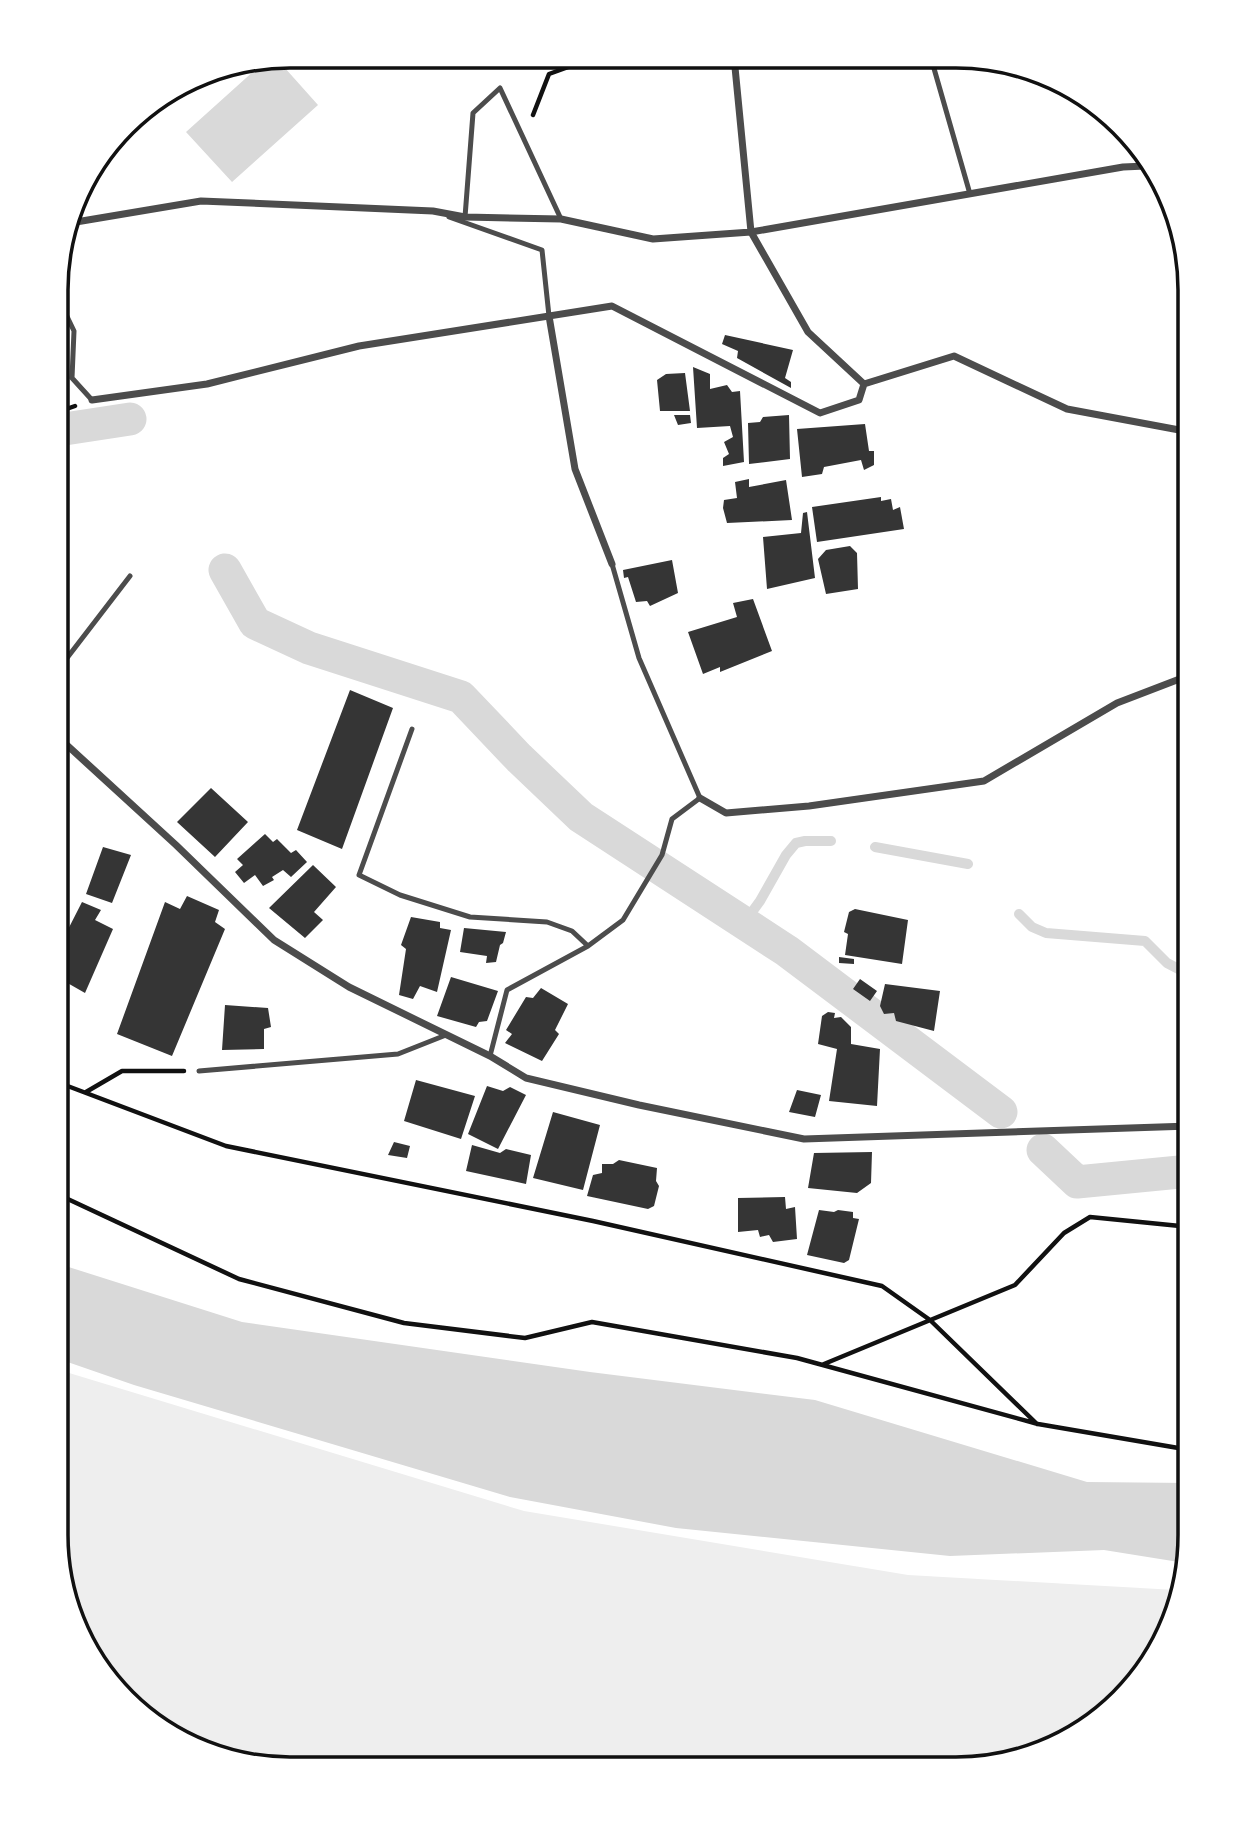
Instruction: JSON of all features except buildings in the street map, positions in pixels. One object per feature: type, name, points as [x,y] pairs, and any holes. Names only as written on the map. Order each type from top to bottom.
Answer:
[{"type":"street","points":[[735,68],[751,232],[808,331],[864,384]]},
{"type":"street","points":[[79,221],[201,201],[433,211],[466,217],[561,219],[653,239],[751,232],[1140,166]]},
{"type":"street","points":[[92,400],[207,384],[359,346],[612,306],[820,413],[859,400],[864,384]]},
{"type":"street","points":[[549,316],[575,469],[612,564]]},
{"type":"street","points":[[864,384],[954,356],[1066,409],[1178,430]]},
{"type":"street","points":[[700,798],[726,813],[809,806],[984,781],[1117,703],[1178,680]]},
{"type":"street","points":[[68,746],[274,940],[349,987],[490,1056],[526,1078],[803,1139],[1177,1126]]},
{"type":"lane","points":[[934,68],[970,194]]},
{"type":"lane","points":[[466,217],[473,113],[500,88],[561,219]]},
{"type":"lane","points":[[433,211],[542,250],[549,316]]},
{"type":"lane","points":[[68,318],[74,331],[72,378],[92,400]]},
{"type":"lane","points":[[490,1056],[507,990],[588,946],[623,920],[662,855],[672,819],[700,798],[639,658],[612,564]]},
{"type":"lane","points":[[68,657],[130,576]]},
{"type":"lane","points":[[412,729],[359,875],[400,895],[470,917],[547,922],[572,931],[588,946]]},
{"type":"lane","points":[[199,1071],[398,1055],[447,1035]]},
{"type":"path","points":[[523,139],[549,74],[564,69]]},
{"type":"path","points":[[85,1093],[122,1071],[199,1071]]},
{"type":"path","points":[[68,1086],[226,1146],[593,1221],[882,1286],[929,1320],[1038,1424]]},
{"type":"path","points":[[68,1199],[240,1279],[404,1323],[525,1338],[592,1322],[797,1357],[1038,1424],[1177,1448]]},
{"type":"path","points":[[823,1365],[1015,1285],[1064,1233],[1090,1217],[1177,1226]]},
{"type":"shaded area","points":[[286,69],[318,105],[232,182],[186,132],[252,72]]},
{"type":"shaded area","points":[[68,1267],[242,1322],[590,1372],[815,1400],[1087,1482],[1177,1483],[1175,1561],[1104,1550],[950,1556],[676,1528],[510,1497],[134,1385],[68,1362]]},
{"type":"shaded area","points":[[68,1373],[524,1511],[908,1575],[1170,1590],[1155,1633],[1140,1658],[1123,1681],[1102,1702],[1079,1719],[1041,1740],[985,1755],[290,1757],[233,1749],[192,1734],[144,1702],[123,1681],[91,1633],[80,1606],[69,1549]]},
{"type":"waterway","points":[[68,428],[130,419]]},
{"type":"waterway","points":[[225,570],[255,623],[309,648],[461,697],[519,758],[581,817],[787,951],[1001,1112]]},
{"type":"waterway","points":[[744,923],[796,843],[831,841]]},
{"type":"waterway","points":[[875,847],[968,864]]},
{"type":"waterway","points":[[1019,914],[1032,927],[1046,933],[1145,941],[1167,963],[1177,968]]},
{"type":"waterway","points":[[1043,1150],[1077,1182],[1177,1172]]}]
